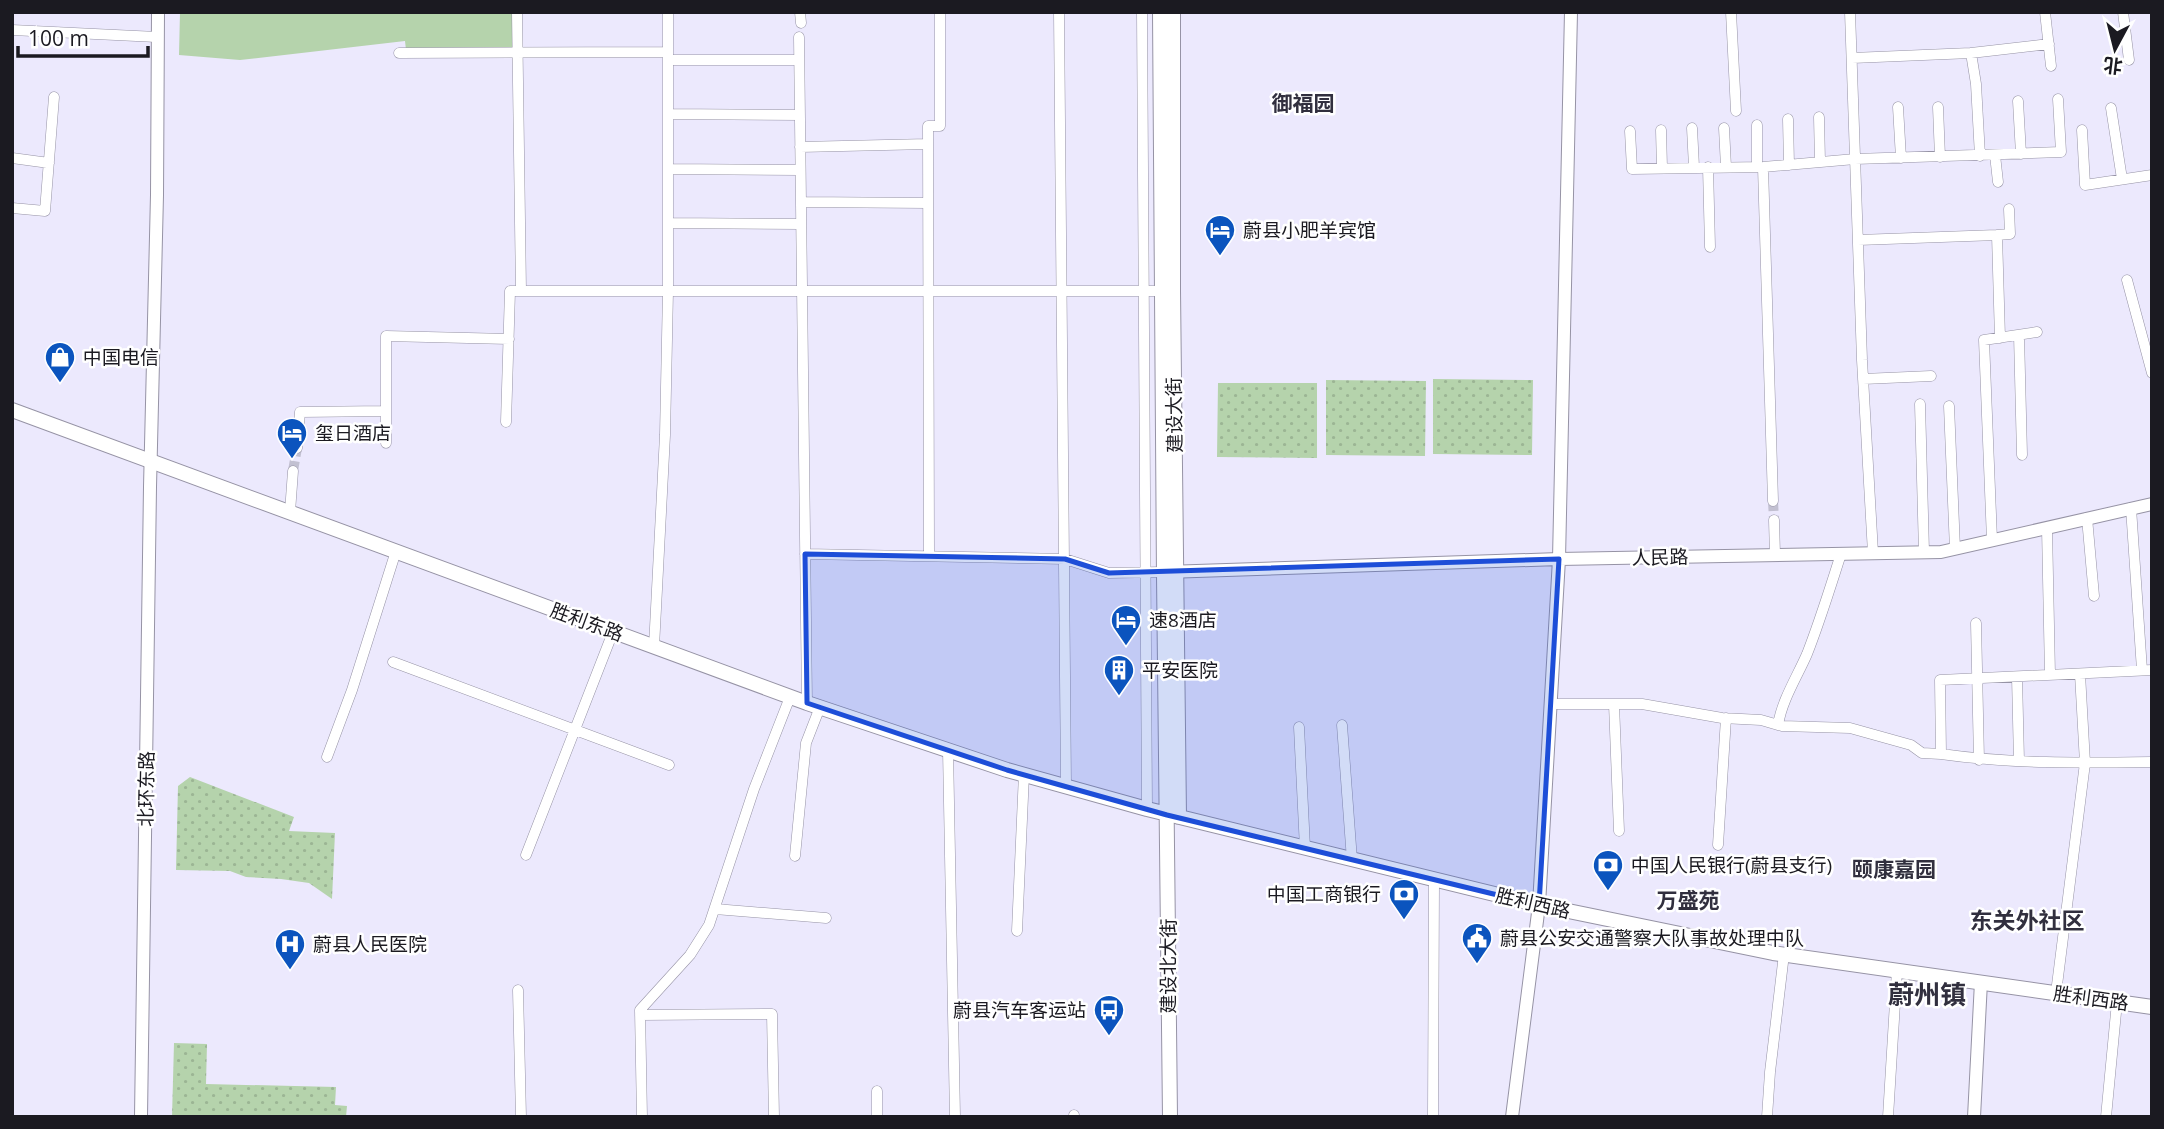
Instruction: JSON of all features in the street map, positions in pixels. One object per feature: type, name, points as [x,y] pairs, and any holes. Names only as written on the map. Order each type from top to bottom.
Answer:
[{"type":"main road","name":"建设大街","points":[[1160,12],[1173,816]]},
{"type":"main road","name":"建设大街","points":[[1166,291],[1173,12]]},
{"type":"main road","name":"胜利东路","points":[[12,410],[790,697],[1024,774],[1173,816]]},
{"type":"main road","name":"胜利西路","points":[[1173,816],[1539,905],[1784,954],[2152,1007]]},
{"type":"main road","name":"建设北大街","points":[[1170,1117],[1173,816]]},
{"type":"street","name":"北环东路","points":[[141,1117],[158,12]]},
{"type":"street","points":[[517,12],[520,291]]},
{"type":"street","points":[[654,647],[665,435],[668,12]]},
{"type":"street","points":[[929,556],[928,126],[940,126],[940,12]]},
{"type":"street","points":[[1059,12],[1066,786]]},
{"type":"street","points":[[1142,12],[1147,809]]},
{"type":"street","points":[[1512,1117],[1539,905],[1559,559],[1571,12]]},
{"type":"street","points":[[1731,12],[1736,111]]},
{"type":"street","points":[[1850,12],[1863,379],[1873,553]]},
{"type":"street","points":[[2045,12],[2051,66]]},
{"type":"street","points":[[2123,12],[2129,60]]},
{"type":"street","points":[[12,30],[157,37]]},
{"type":"street","points":[[795,856],[806,743],[814,705],[806,554],[799,37]]},
{"type":"street","points":[[1852,58],[1970,53],[2049,44]]},
{"type":"street","points":[[399,53],[799,60]]},
{"type":"street","points":[[1970,53],[1976,84],[1980,156]]},
{"type":"street","points":[[12,208],[45,211],[54,97]]},
{"type":"street","points":[[1630,131],[1632,169],[1760,167],[1855,159],[2061,152],[2058,99]]},
{"type":"street","points":[[2018,101],[2021,154]]},
{"type":"street","points":[[1898,107],[1901,158]]},
{"type":"street","points":[[1938,107],[1940,157]]},
{"type":"street","points":[[2111,108],[2122,179]]},
{"type":"street","points":[[668,114],[800,115]]},
{"type":"street","points":[[1819,117],[1820,162]]},
{"type":"street","points":[[1788,119],[1788,165]]},
{"type":"street","points":[[1757,125],[1773,502]]},
{"type":"street","points":[[1692,128],[1694,167]]},
{"type":"street","points":[[1724,128],[1726,167]]},
{"type":"street","points":[[1661,130],[1662,168]]},
{"type":"street","points":[[2082,130],[2085,185],[2152,175]]},
{"type":"street","points":[[800,147],[928,144]]},
{"type":"street","points":[[1995,155],[1998,182]]},
{"type":"street","points":[[12,158],[49,163]]},
{"type":"street","points":[[1708,167],[1710,247]]},
{"type":"street","points":[[668,169],[800,170]]},
{"type":"street","points":[[801,202],[928,203]]},
{"type":"street","points":[[1858,240],[2010,234],[2008,209]]},
{"type":"street","points":[[668,223],[801,223]]},
{"type":"street","points":[[1997,235],[2000,338]]},
{"type":"street","points":[[2127,280],[2152,373]]},
{"type":"street","points":[[506,422],[510,291],[1166,291]]},
{"type":"street","points":[[1992,540],[1984,340],[2037,332]]},
{"type":"street","points":[[2019,335],[2022,455]]},
{"type":"street","points":[[386,443],[386,336],[509,339]]},
{"type":"street","points":[[1863,379],[1931,376]]},
{"type":"street","points":[[1920,404],[1924,552]]},
{"type":"street","points":[[1949,406],[1955,549]]},
{"type":"street","points":[[297,448],[300,412],[386,411]]},
{"type":"street","points":[[290,512],[293,471]]},
{"type":"street","name":"人民路","points":[[1169,572],[1559,559],[1941,552],[2152,503]]},
{"type":"street","points":[[1941,754],[1940,680],[2147,670],[2131,508]]},
{"type":"street","points":[[2087,519],[2094,596]]},
{"type":"street","points":[[1774,520],[1775,555]]},
{"type":"street","points":[[2047,528],[2050,676]]},
{"type":"street","points":[[327,757],[352,690],[396,551]]},
{"type":"street","points":[[806,554],[1065,559],[1109,573],[1169,572]]},
{"type":"street","points":[[1778,725],[1780,708],[1793,687],[1820,622],[1841,554]]},
{"type":"street","points":[[1976,623],[1979,760]]},
{"type":"street","points":[[526,855],[613,632]]},
{"type":"street","points":[[393,662],[669,765]]},
{"type":"street","points":[[2056,993],[2085,763],[2080,674]]},
{"type":"street","points":[[2017,677],[2019,761]]},
{"type":"street","points":[[642,1117],[640,1010],[690,955],[709,925],[754,789],[790,697]]},
{"type":"street","points":[[1550,704],[1642,704],[1726,718],[1761,720],[1778,725],[1850,728],[1911,745],[1922,753],[1979,760],[2152,762]]},
{"type":"street","points":[[1614,704],[1619,831]]},
{"type":"street","points":[[1718,845],[1726,718]]},
{"type":"street","points":[[1342,725],[1352,860]]},
{"type":"street","points":[[1299,727],[1305,848]]},
{"type":"street","points":[[948,750],[955,1117]]},
{"type":"street","points":[[1017,931],[1024,774]]},
{"type":"street","points":[[1433,1117],[1434,880]]},
{"type":"street","points":[[715,909],[826,918]]},
{"type":"street","points":[[1767,1117],[1784,954]]},
{"type":"street","points":[[1888,1117],[1897,970]]},
{"type":"street","points":[[1974,1117],[1981,982]]},
{"type":"street","points":[[519,990],[521,1117]]},
{"type":"street","points":[[2106,1117],[2117,1002]]},
{"type":"street","points":[[640,1015],[772,1014],[774,1117]]},
{"type":"street","points":[[877,1091],[877,1117]]},
{"type":"highlighted area","points":[[805,554],[1065,559],[1109,573],[1559,559],[1539,905],[1167,815],[1007,770],[807,703]]},
{"type":"green space","points":[[180,12],[512,12],[513,49],[406,50],[405,41],[240,60],[179,55]]},
{"type":"green space","points":[[1433,379],[1533,380],[1532,455],[1433,454]]},
{"type":"green space","points":[[1326,380],[1426,381],[1425,456],[1326,455]]},
{"type":"green space","points":[[1218,383],[1317,383],[1317,458],[1217,457]]},
{"type":"green space","points":[[190,777],[294,817],[289,831],[335,833],[332,899],[309,883],[246,877],[230,871],[176,870],[178,786]]},
{"type":"green space","points":[[174,1043],[207,1044],[206,1084],[336,1087],[335,1105],[347,1106],[346,1117],[172,1117]]},
{"type":"tunnel","points":[[293,471],[297,448]]},
{"type":"tunnel","points":[[1773,501],[1774,520]]},
{"type":"place","name":"蔚县小肥羊宾馆","points":[[1220,257]]},
{"type":"place","name":"中国电信","points":[[60,384]]},
{"type":"place","name":"玺日酒店","points":[[292,460]]},
{"type":"place","name":"速8酒店","points":[[1126,647]]},
{"type":"place","name":"平安医院","points":[[1119,697]]},
{"type":"place","name":"中国人民银行(蔚县支行)","points":[[1608,892]]},
{"type":"place","name":"中国工商银行","points":[[1404,921]]},
{"type":"place","name":"蔚县公安交通警察大队事故处理中队","points":[[1477,965]]},
{"type":"place","name":"蔚县人民医院","points":[[290,971]]},
{"type":"place","name":"蔚县汽车客运站","points":[[1109,1037]]},
{"type":"district","name":"御福园","points":[[1303,104]]},
{"type":"district","name":"颐康嘉园","points":[[1894,870]]},
{"type":"district","name":"万盛苑","points":[[1688,901]]},
{"type":"district","name":"东关外社区","points":[[2027,921]]},
{"type":"district","name":"蔚州镇","points":[[1927,995]]}]
